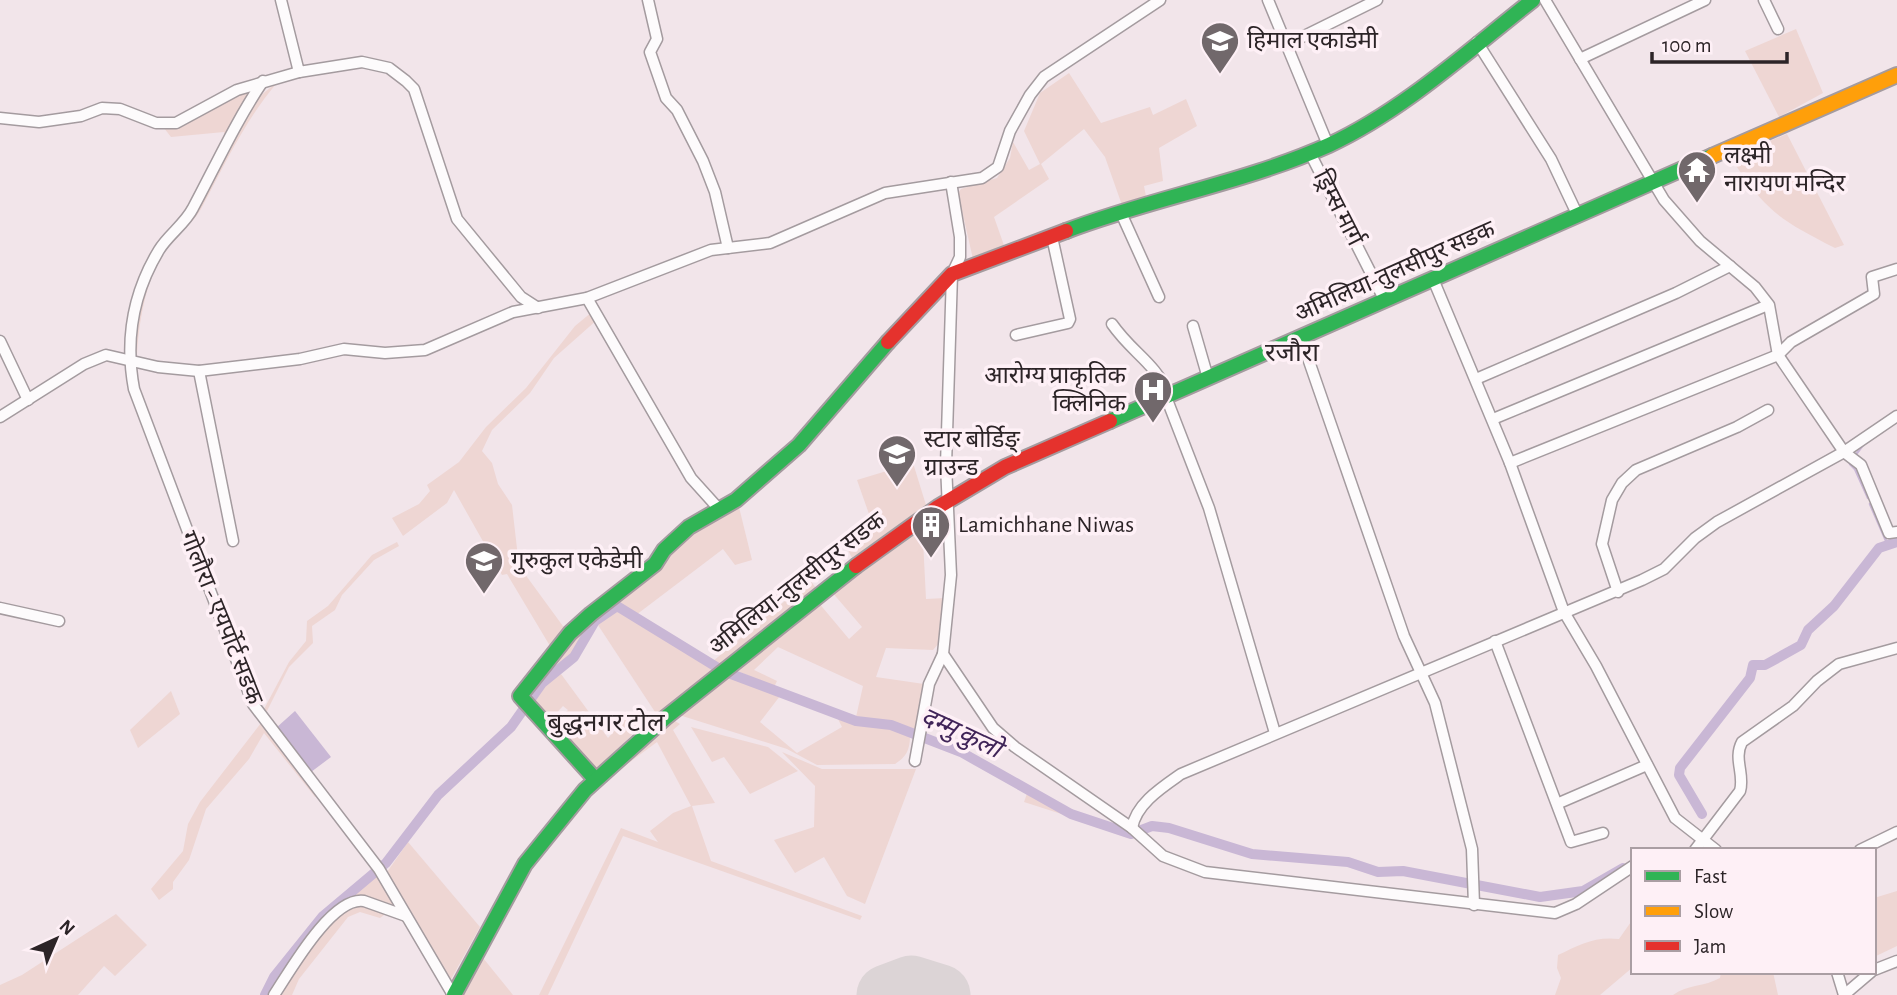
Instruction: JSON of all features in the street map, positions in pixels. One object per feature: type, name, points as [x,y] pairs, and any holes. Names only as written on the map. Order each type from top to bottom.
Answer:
[{"type":"main road","points":[[595,779],[520,696],[570,633],[655,564],[664,550],[690,527],[736,500],[799,445],[885,344],[952,274],[1121,213],[1242,179],[1328,145],[1350,134],[1424,85],[1533,0]]},
{"type":"main road","name":"अमिलिया-तुलसीपुर सडक","points":[[453,995],[501,905],[536,849],[595,779],[666,715],[948,498],[1005,467],[1897,75]]},
{"type":"street","points":[[281,0],[299,72]]},
{"type":"street","points":[[648,0],[657,39],[650,52],[656,71],[666,98],[677,110],[703,161],[715,192],[728,248]]},
{"type":"street","points":[[0,417],[85,364],[106,355],[158,367],[199,371],[300,359],[344,349],[385,353],[425,350],[513,312],[587,298],[680,260],[728,248],[770,243],[885,193],[982,178],[994,172],[1010,131],[1030,95],[1044,77],[1160,0]]},
{"type":"street","points":[[1268,0],[1328,145]]},
{"type":"street","points":[[1286,46],[1377,0]]},
{"type":"street","points":[[1545,0],[1652,183],[1700,241],[1755,287],[1768,305],[1778,355],[1844,452],[1861,465],[1889,533],[1897,532]]},
{"type":"street","points":[[1580,60],[1705,0]]},
{"type":"street","points":[[1764,0],[1778,29]]},
{"type":"street","points":[[1478,42],[1551,159],[1578,216]]},
{"type":"street","points":[[0,118],[58,121],[111,109],[156,123],[176,123],[237,90],[263,81],[362,62],[389,68],[414,89],[457,219],[521,297],[538,308]]},
{"type":"street","name":"गोलौरा - एयर्पोर्ट सडक","points":[[263,81],[241,113],[192,212],[160,248],[137,296],[128,358],[134,390],[253,704],[379,869],[453,995]]},
{"type":"street","name":"ड्रिम्स मार्ग","points":[[1310,153],[1385,301]]},
{"type":"street","points":[[915,761],[929,684],[943,654],[951,575],[946,465],[952,274],[960,257],[960,247],[951,182]]},
{"type":"street","points":[[1121,213],[1159,297]]},
{"type":"street","points":[[1016,335],[1068,323],[1070,319],[1052,237]]},
{"type":"street","points":[[1476,379],[1651,304],[1730,266]]},
{"type":"street","points":[[1510,463],[1778,355],[1791,342],[1874,295],[1872,276],[1897,269]]},
{"type":"street","points":[[1433,279],[1493,419],[1564,612],[1596,666],[1675,818],[1714,848]]},
{"type":"street","points":[[587,298],[691,478],[719,509]]},
{"type":"street","points":[[1493,419],[1768,305]]},
{"type":"street","points":[[1112,324],[1126,344],[1159,373],[1209,508],[1275,733]]},
{"type":"street","points":[[1193,326],[1208,378]]},
{"type":"street","points":[[1301,338],[1404,636],[1423,672],[1456,783],[1472,849],[1474,905]]},
{"type":"street","points":[[0,341],[28,400]]},
{"type":"street","points":[[199,371],[233,541]]},
{"type":"street","points":[[1618,592],[1602,544],[1612,500],[1622,483],[1636,470],[1738,427],[1768,410]]},
{"type":"street","points":[[1132,828],[1134,817],[1141,808],[1159,789],[1181,774],[1564,612],[1618,592],[1664,569],[1695,538],[1717,522],[1844,452],[1897,416]]},
{"type":"street","points":[[0,608],[59,621]]},
{"type":"street","points":[[1495,641],[1572,842],[1603,833]]},
{"type":"street","points":[[1697,848],[1740,791],[1743,780],[1737,760],[1742,742],[1793,706],[1817,681],[1839,664],[1897,648]]},
{"type":"street","points":[[943,654],[993,728],[1132,828],[1163,856],[1205,872],[1555,913],[1576,904],[1631,867]]},
{"type":"street","points":[[1559,803],[1647,765]]},
{"type":"street","points":[[1864,848],[1897,832]]},
{"type":"street","points":[[274,995],[301,953],[344,905],[356,900],[363,901],[407,916]]},
{"type":"street","points":[[1876,970],[1897,961]]},
{"type":"street","points":[[1837,974],[1844,995],[1869,974]]},
{"type":"shaded area","points":[[1796,29],[1823,93],[1779,117],[1745,51]]},
{"type":"shaded area","points":[[1069,73],[1101,123],[1150,107],[1153,115],[1186,99],[1197,126],[1159,148],[1163,181],[1144,186],[1147,202],[1123,208],[1105,157],[1084,129],[1041,164],[1049,179],[994,217],[1006,251],[973,259],[958,193],[961,189],[997,178],[1010,158],[1013,142],[1029,170],[1040,164],[1024,131],[1040,93]]},
{"type":"shaded area","points":[[276,84],[244,129],[197,215],[159,261],[211,182],[238,128],[254,103]]},
{"type":"shaded area","points":[[251,90],[226,140],[224,132],[171,137],[164,128],[190,120]]},
{"type":"shaded area","points":[[1787,134],[1844,245],[1835,248],[1786,221],[1764,202],[1730,157]]},
{"type":"shaded area","points":[[159,261],[144,302],[137,358],[134,356],[136,326],[142,297]]},
{"type":"shaded area","points":[[592,312],[598,319],[554,358],[530,393],[492,430],[482,451],[492,463],[498,484],[512,505],[519,566],[568,633],[553,651],[507,574],[502,575],[454,490],[447,503],[403,536],[392,518],[419,504],[430,491],[427,485],[459,462],[486,427],[526,388],[575,326]]},
{"type":"shaded area","name":"स्टार बोर्डिङ् ग्राउन्ड","points":[[913,463],[926,505],[853,560],[847,548],[875,531],[857,480]]},
{"type":"shaded area","points":[[738,503],[752,560],[735,565],[723,549],[636,615],[618,604],[608,610],[593,625],[571,658],[527,700],[524,694],[572,636],[680,539]]},
{"type":"shaded area","points":[[922,520],[926,599],[945,598],[939,643],[933,650],[886,648],[876,677],[924,684],[917,735],[887,721],[856,717],[863,686],[778,647],[754,670],[777,681],[774,687],[733,669],[818,602],[849,639],[862,627],[831,591]]},
{"type":"shaded area","points":[[397,542],[399,546],[374,560],[342,595],[335,610],[312,626],[313,643],[289,667],[264,717],[263,711],[289,662],[306,641],[307,621],[328,606],[372,555]]},
{"type":"shaded area","points":[[804,572],[816,588],[720,667],[712,662],[798,590],[792,579]]},
{"type":"shaded area","points":[[617,608],[715,669],[657,715],[596,622]]},
{"type":"shaded area","points":[[561,674],[608,738],[629,715],[639,728],[595,771],[552,727],[568,710],[563,706],[547,723],[529,702],[543,685]]},
{"type":"shaded area","points":[[726,675],[780,696],[760,722],[797,753],[842,727],[837,717],[856,723],[891,727],[910,736],[905,756],[895,764],[817,765],[787,749],[676,714]]},
{"type":"shaded area","points":[[171,691],[180,714],[138,748],[130,730]]},
{"type":"shaded area","points":[[295,711],[331,757],[311,772],[276,728]]},
{"type":"shaded area","points":[[668,717],[680,724],[673,730],[715,803],[692,806],[711,861],[862,916],[860,920],[623,836],[548,995],[539,995],[621,828],[658,842],[650,831],[673,813],[691,806],[657,742],[607,779],[604,775]]},
{"type":"shaded area","points":[[261,723],[318,795],[315,797],[264,733],[249,759],[206,809],[189,860],[173,882],[173,889],[159,900],[151,889],[183,851],[188,824],[200,802]]},
{"type":"shaded area","points":[[691,727],[768,747],[798,771],[750,794],[724,757],[712,762]]},
{"type":"shaded area","points":[[782,752],[822,769],[916,769],[865,904],[847,896],[824,857],[795,873],[774,840],[814,827],[815,786]]},
{"type":"shaded area","points":[[1029,788],[1071,815],[1108,829],[1024,802]]},
{"type":"shaded area","points":[[408,842],[480,927],[450,981],[385,875]]},
{"type":"shaded area","points":[[378,875],[401,911],[362,899],[346,899]]},
{"type":"shaded area","points":[[1897,891],[1897,946],[1876,956],[1876,897]]},
{"type":"shaded area","points":[[355,905],[388,912],[380,918],[360,912],[348,917],[299,979],[292,995],[282,995],[323,932],[344,911]]},
{"type":"shaded area","points":[[116,914],[147,945],[115,976],[104,966],[78,995],[0,995],[0,985],[22,975]]},
{"type":"shaded area","points":[[1631,922],[1631,969],[1600,995],[1555,995],[1561,978],[1557,968],[1558,955],[1595,940],[1619,939]]},
{"type":"shaded area","points":[[479,953],[513,995],[459,995]]},
{"type":"shaded area","points":[[1721,974],[1773,974],[1778,995],[1673,995],[1720,978]]},
{"type":"waterway","points":[[1857,453],[1863,445]]},
{"type":"waterway","points":[[1850,464],[1868,498]]},
{"type":"waterway","points":[[1870,504],[1887,543]]},
{"type":"waterway","points":[[1702,814],[1679,775],[1680,768],[1750,678],[1753,665],[1765,665],[1801,645],[1808,630],[1834,606],[1879,548],[1897,542]]},
{"type":"waterway","name":"दम्मु कुलो","points":[[265,995],[274,977],[323,916],[386,863],[438,795],[511,727],[542,683],[574,657],[595,621],[617,606],[723,671],[856,721],[891,725],[961,752],[1071,814],[1131,834],[1152,826],[1169,828],[1252,854],[1348,862],[1378,872],[1403,871],[1540,897],[1583,891],[1623,868]]},
{"type":"runway","points":[[887,995],[911,986],[940,995]]},
{"type":"traffic: fast","points":[[1066,231],[1264,170],[1329,145],[1357,131],[1410,97],[1533,0]]},
{"type":"traffic: fast","points":[[1110,421],[1712,156]]},
{"type":"traffic: fast","points":[[595,779],[520,696],[570,633],[591,614],[655,564],[664,550],[689,527],[736,500],[799,445],[888,342]]},
{"type":"traffic: fast","points":[[454,995],[525,864],[585,790],[665,718],[856,566]]},
{"type":"traffic: slow","points":[[1712,156],[1897,75]]},
{"type":"traffic: jam","points":[[888,342],[952,274],[1066,231]]},
{"type":"traffic: jam","points":[[856,566],[938,507],[1005,467],[1110,421]]},
{"type":"place","name":"हिमाल एकाडेमी","points":[[1220,75]]},
{"type":"place","name":"लक्ष्मी नारायण मन्दिर","points":[[1697,204]]},
{"type":"place","name":"आरोग्य प्राकृतिक क्लिनिक","points":[[1153,424]]},
{"type":"place","name":"स्टार बोर्डिङ् ग्राउन्ड","points":[[897,488]]},
{"type":"place","name":"Lamichhane Niwas","points":[[931,559]]},
{"type":"place","name":"गुरुकुल एकेडेमी","points":[[484,595]]},
{"type":"district","name":"रजौरा","points":[[1292,353]]},
{"type":"district","name":"बुद्धनगर टोल","points":[[606,723]]}]
